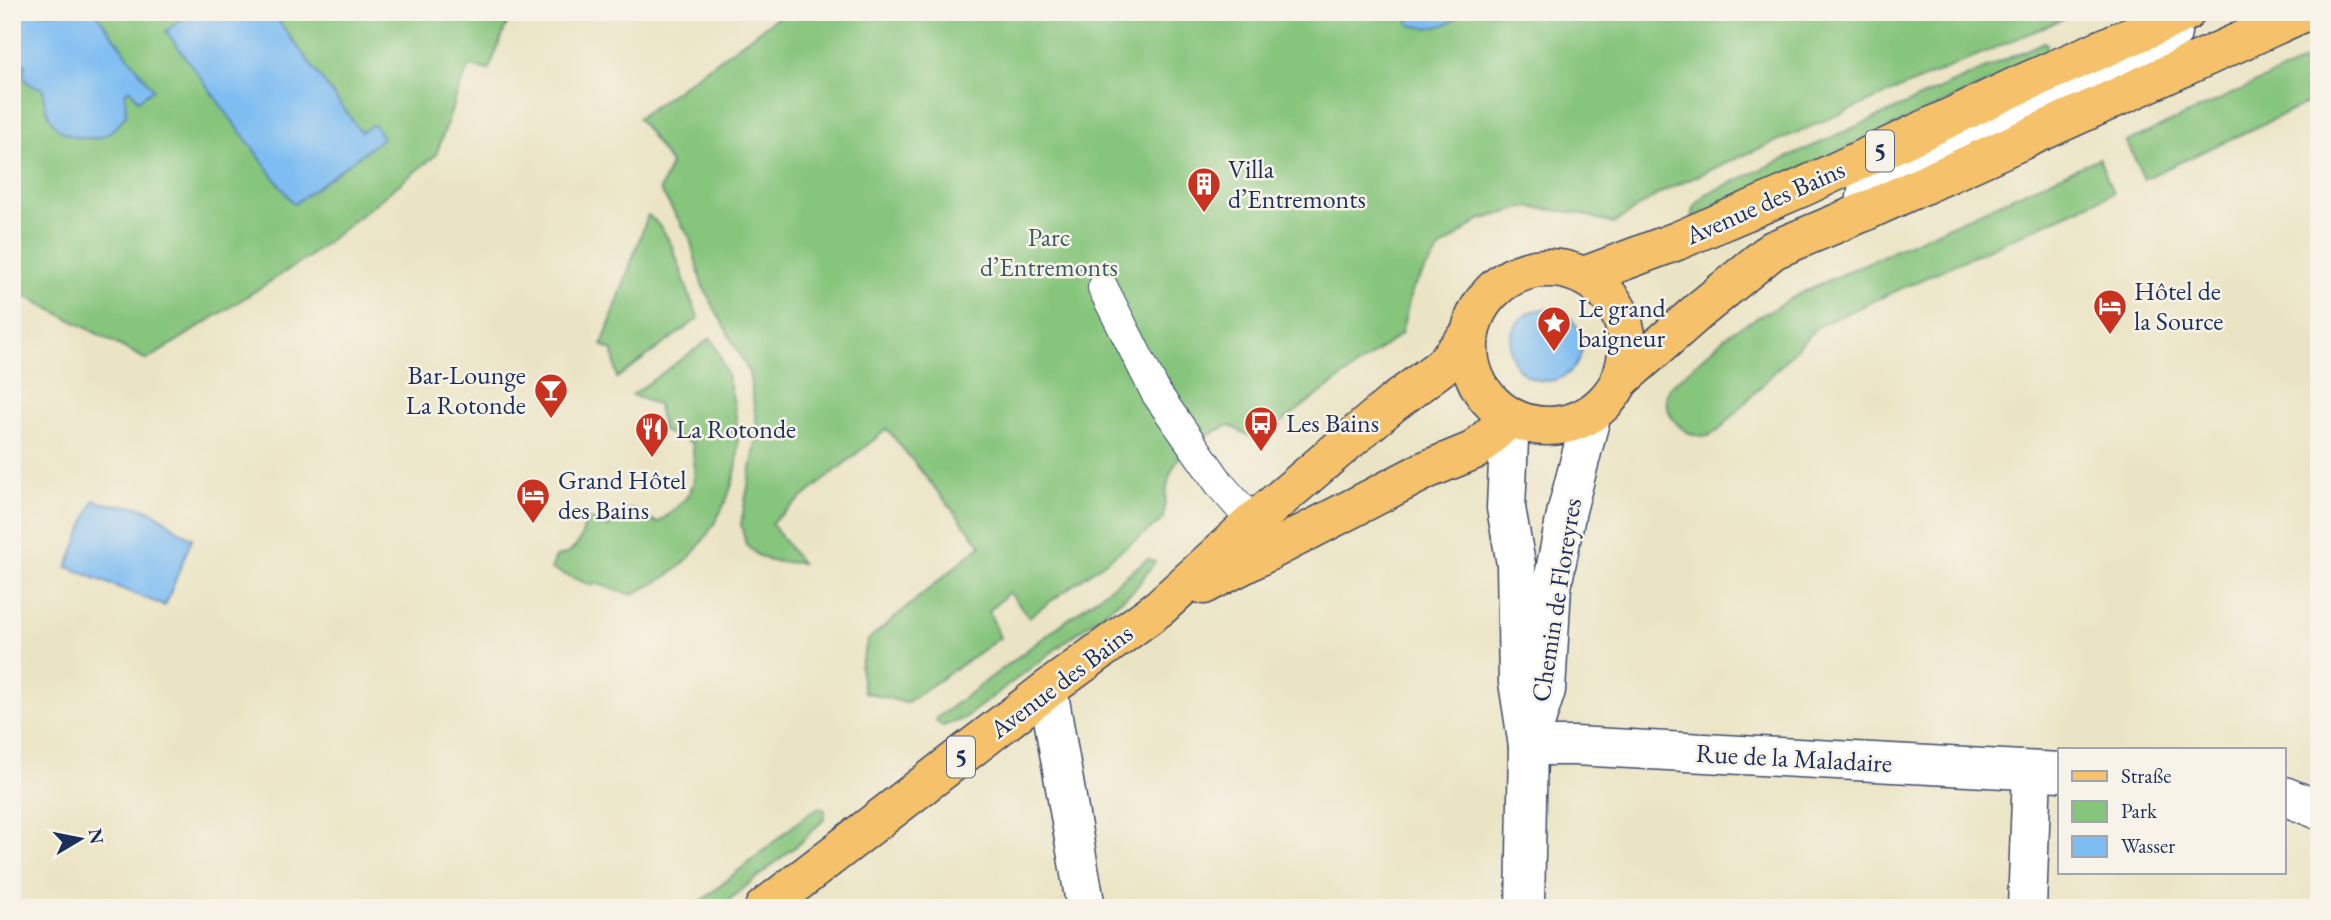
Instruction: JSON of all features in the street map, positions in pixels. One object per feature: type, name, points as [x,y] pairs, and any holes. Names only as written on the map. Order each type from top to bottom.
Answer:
[{"type":"main road","name":"Avenue des Bains","points":[[1620,380],[1702,307],[1773,250],[1864,212],[2305,12]]},
{"type":"main road","name":"Avenue des Bains","points":[[1584,276],[1677,241],[1803,187],[2176,14]]},
{"type":"main road","points":[[1535,268],[1561,268],[1584,276],[1604,290],[1618,310],[1626,332],[1626,356],[1620,380],[1608,399],[1592,413],[1573,423],[1552,427],[1531,425],[1510,417],[1488,399],[1472,374],[1469,335],[1477,311],[1491,291],[1511,276],[1535,268]]},
{"type":"main road","name":"Avenue des Bains","points":[[776,903],[1048,689],[1159,608],[1393,402],[1441,367],[1469,335]]},
{"type":"main road","name":"Avenue des Bains","points":[[1159,608],[1426,470],[1475,450],[1510,417]]},
{"type":"street","name":"Avenue des Bains","points":[[1864,212],[1868,184],[2155,53],[2172,33],[2176,14]]},
{"type":"street","name":"Chemin de Floreyres","points":[[1528,746],[1546,690],[1552,586],[1567,510],[1592,413]]},
{"type":"street","name":"Chemin de Floreyres","points":[[1510,417],[1506,508],[1516,564],[1518,682],[1528,746],[1525,908]]},
{"type":"street","points":[[1048,689],[1086,908]]},
{"type":"street","name":"Rue de la Maladaire","points":[[1528,746],[1575,746],[2046,771]]},
{"type":"street","points":[[2027,908],[2046,771]]},
{"type":"street","points":[[2286,797],[2319,810]]},
{"type":"lane","points":[[1102,288],[1156,393],[1214,476],[1253,523]]},
{"type":"green space","points":[[12,12],[537,12],[507,23],[489,70],[470,66],[460,86],[436,155],[307,258],[147,360],[12,289]]},
{"type":"green space","name":"Parc d’Entremonts","points":[[785,12],[2073,12],[2063,19],[1660,193],[1613,224],[1580,213],[1526,207],[1479,220],[1440,249],[1412,289],[1401,334],[1257,440],[1229,425],[1186,450],[1172,471],[1163,520],[1029,617],[1009,592],[989,611],[1000,638],[906,703],[864,692],[860,667],[868,640],[981,545],[887,429],[771,523],[801,563],[770,561],[757,555],[746,545],[741,524],[758,431],[749,372],[702,285],[690,238],[660,190],[671,164],[638,118]]},
{"type":"green space","points":[[2044,42],[2047,44],[2047,51],[2019,69],[1692,218],[1694,208],[1704,195]]},
{"type":"green space","points":[[2319,54],[2319,98],[2144,179],[2127,142]]},
{"type":"green space","points":[[2099,158],[2113,193],[1818,326],[1718,431],[1708,436],[1690,433],[1675,421],[1670,413],[1666,396],[1669,388],[1731,332],[1805,291]]},
{"type":"green space","points":[[648,215],[667,236],[699,318],[617,378],[613,351],[602,345]]},
{"type":"green space","points":[[711,338],[732,393],[738,451],[732,485],[706,536],[683,564],[632,595],[594,583],[593,586],[551,569],[556,557],[569,552],[578,543],[585,517],[609,527],[630,509],[658,523],[687,497],[694,481],[692,443],[663,431],[658,405],[632,395]]},
{"type":"green space","points":[[1148,559],[1155,562],[1134,590],[963,719],[943,726],[936,722],[937,718]]},
{"type":"green space","points":[[820,807],[825,810],[824,819],[802,841],[719,908],[693,908],[809,813]]},
{"type":"water","points":[[12,12],[95,12],[153,89],[138,100],[130,89],[125,93],[126,115],[105,135],[85,138],[66,134],[53,123],[49,115],[43,88],[34,86],[26,79],[24,62],[12,62]]},
{"type":"water","points":[[191,12],[284,12],[277,19],[361,132],[374,124],[383,138],[294,204],[166,31]]},
{"type":"water","points":[[1405,12],[1464,12],[1445,24],[1425,27],[1410,25]]},
{"type":"water","points":[[1553,309],[1572,319],[1580,331],[1580,359],[1572,371],[1560,379],[1539,381],[1520,371],[1512,359],[1510,338],[1520,319],[1532,311]]},
{"type":"water","points":[[94,500],[149,510],[192,538],[165,606],[67,567]]},
{"type":"place","name":"Villa d’Entremonts","points":[[1204,214]]},
{"type":"place","name":"Hôtel de la Source","points":[[2110,336]]},
{"type":"place","name":"Le grand baigneur","points":[[1554,353]]},
{"type":"place","name":"Bar-Lounge La Rotonde","points":[[551,420]]},
{"type":"place","name":"Les Bains","points":[[1261,453]]},
{"type":"place","name":"La Rotonde","points":[[652,459]]},
{"type":"place","name":"Grand Hôtel des Bains","points":[[533,525]]}]
